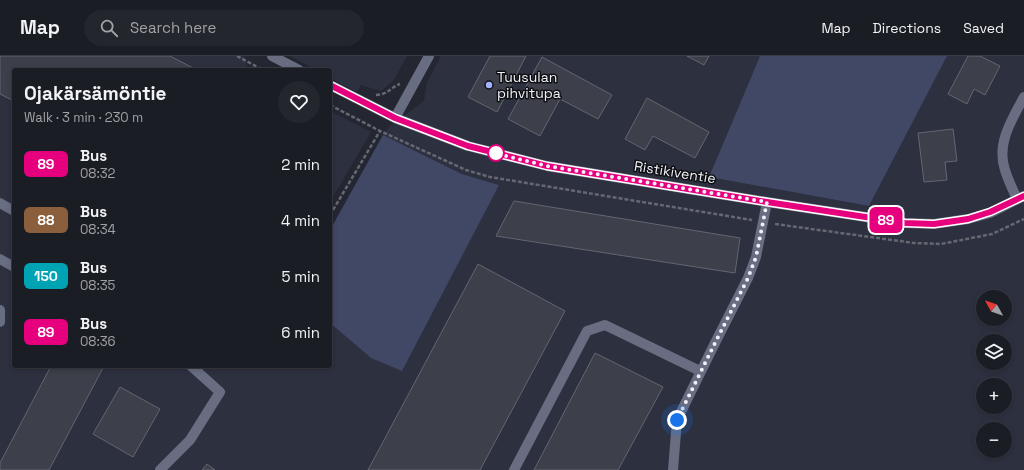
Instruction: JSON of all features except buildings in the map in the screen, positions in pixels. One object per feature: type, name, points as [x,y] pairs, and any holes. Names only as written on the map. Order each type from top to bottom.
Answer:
[{"type":"street","points":[[272,56],[295,68]]},
{"type":"street","points":[[395,118],[429,56]]},
{"type":"street","name":"Ristikiventie","points":[[332,86],[395,118],[468,146],[547,166],[767,202],[905,223],[934,224],[968,219],[990,212],[1021,198]]},
{"type":"street","points":[[1021,198],[1004,169],[1002,151],[1008,126],[1024,97]]},
{"type":"street","points":[[673,470],[677,420],[748,278],[756,257],[767,202]]},
{"type":"street","points":[[0,203],[12,210]]},
{"type":"street","points":[[0,259],[12,266]]},
{"type":"street","points":[[0,310],[0,322]]},
{"type":"street","points":[[514,470],[587,331],[605,325],[700,372]]},
{"type":"street","points":[[160,470],[190,440],[220,392],[193,368]]},
{"type":"path","points":[[237,56],[259,68]]},
{"type":"path","points":[[360,100],[365,91],[377,95],[386,93],[404,82],[416,80]]},
{"type":"path","points":[[332,212],[380,131]]},
{"type":"shaded area","points":[[0,56],[244,56],[250,68],[12,68],[12,368],[332,368],[332,325],[371,358],[499,185],[462,174],[383,135],[390,126],[424,101],[427,82],[441,56],[760,56],[709,177],[869,206],[947,56],[1024,56],[1024,470],[0,470]]},
{"type":"shaded area","points":[[290,56],[407,56],[393,81],[381,91],[361,85],[357,92],[332,79],[332,68],[312,68]]},
{"type":"shaded area","points":[[760,56],[947,56],[869,206],[709,177]]},
{"type":"shaded area","points":[[332,112],[371,132],[332,199]]},
{"type":"shaded area","points":[[383,135],[462,174],[499,185],[402,371],[371,358],[332,325],[332,226]]},
{"type":"bus line","name":"89","points":[[332,86],[395,118],[468,146],[547,166],[767,202],[905,223],[934,224],[968,219],[990,212],[1024,196]]},
{"type":"place","name":"Tuusulan pihvitupa","points":[[489,85]]},
{"type":"route","points":[[496,153],[494,153],[547,166],[767,202],[756,257],[748,278],[677,420]]}]
